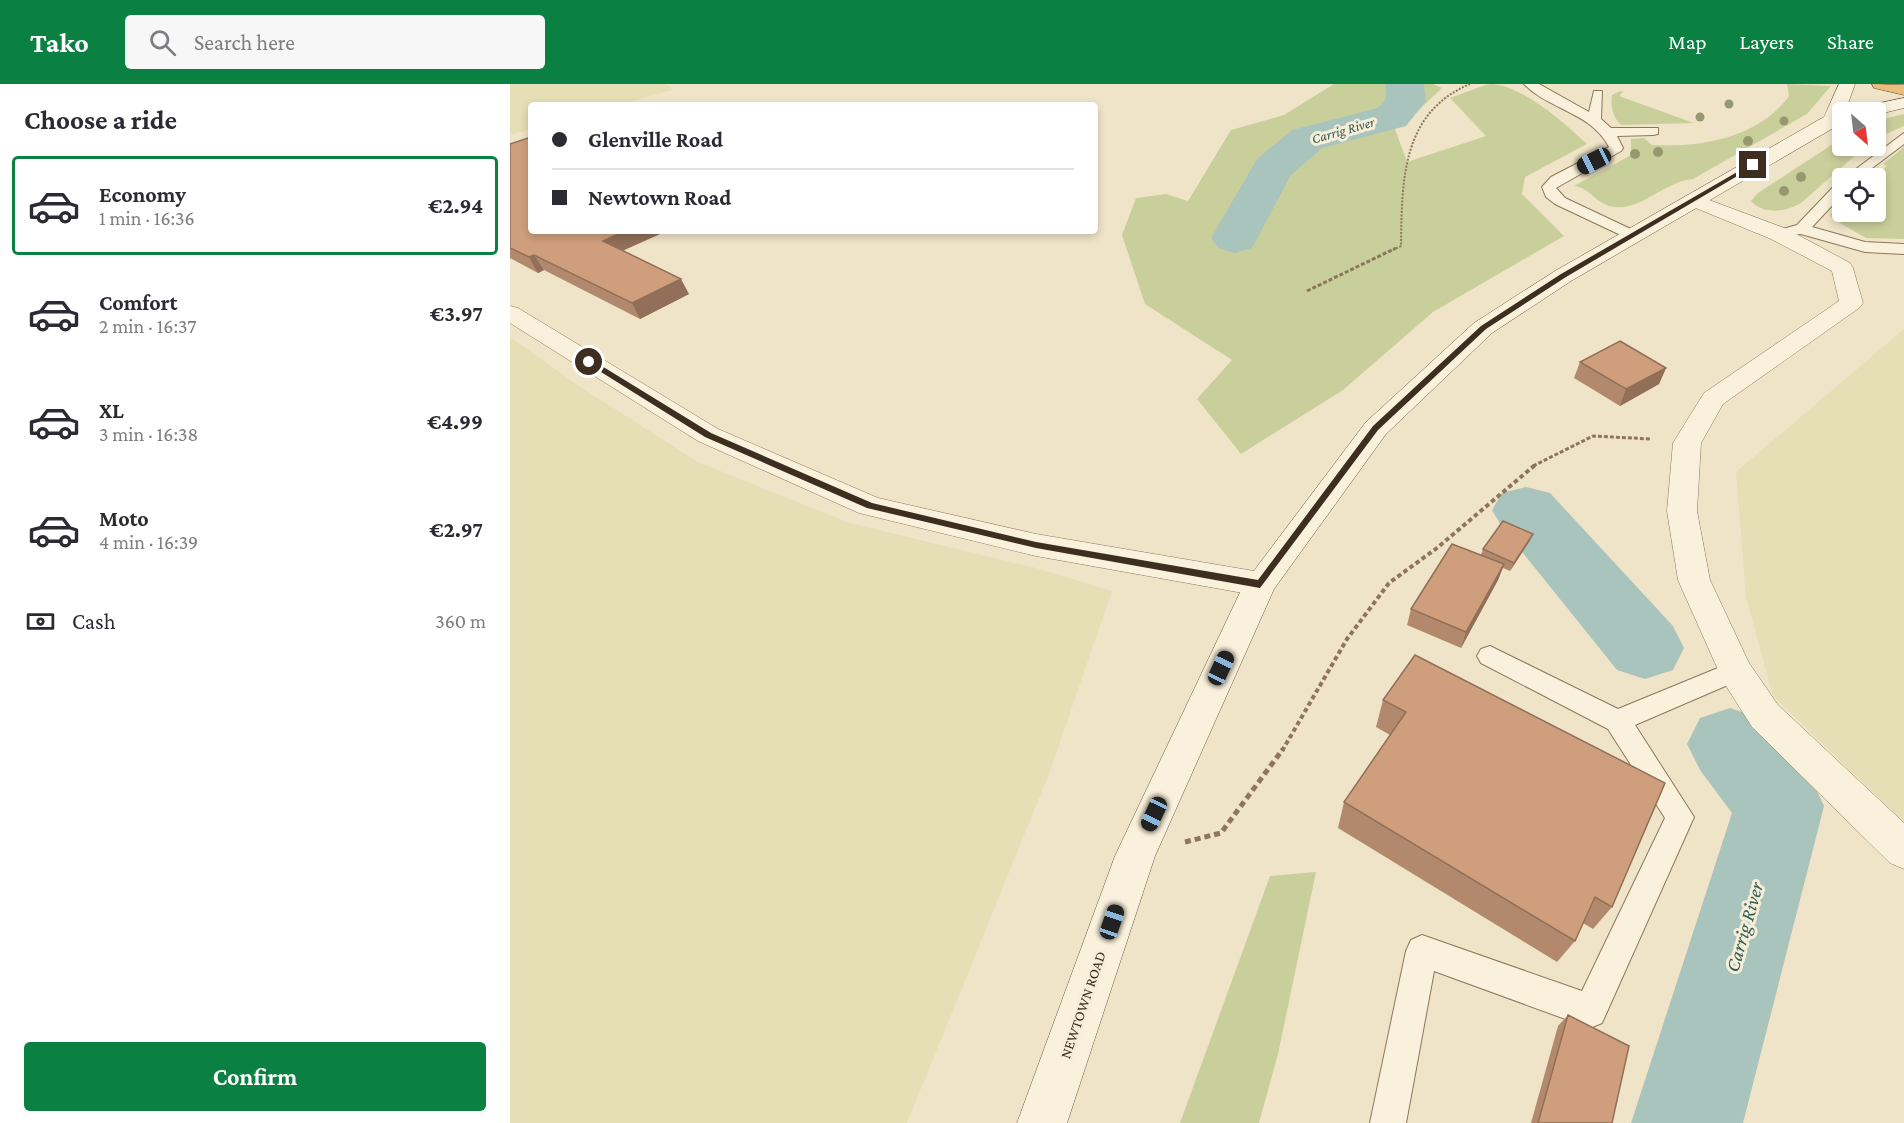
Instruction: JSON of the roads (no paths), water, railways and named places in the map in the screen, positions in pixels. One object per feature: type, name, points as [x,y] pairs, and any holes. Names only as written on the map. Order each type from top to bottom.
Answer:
[{"type":"highway","points":[[1880,84],[1904,90]]},
{"type":"street","name":"NEWTOWN ROAD","points":[[1842,102],[1847,84]]},
{"type":"street","points":[[1886,108],[1904,104]]},
{"type":"street","name":"NEWTOWN ROAD","points":[[1042,1123],[1135,856],[1260,584],[1376,428],[1483,328],[1632,235],[1832,122]]},
{"type":"street","points":[[1693,200],[1779,234],[1842,268],[1851,303],[1713,399],[1686,443],[1682,511],[1694,580],[1735,671],[1765,716],[1904,850]]},
{"type":"street","points":[[510,313],[708,435],[870,506],[1036,545],[1260,584]]},
{"type":"lane","points":[[1530,84],[1594,120],[1608,132],[1615,144],[1613,152],[1556,180],[1549,187],[1551,194],[1560,201],[1632,235]]},
{"type":"lane","points":[[1594,120],[1598,94]]},
{"type":"lane","points":[[1608,132],[1653,131]]},
{"type":"lane","points":[[1864,168],[1904,137]]},
{"type":"lane","points":[[1802,229],[1832,197]]},
{"type":"lane","points":[[1779,234],[1802,229],[1866,247],[1885,250],[1904,249]]},
{"type":"lane","points":[[1388,1123],[1422,951],[1590,1011],[1680,816],[1617,721],[1490,656]]},
{"type":"lane","points":[[1617,721],[1735,671]]},
{"type":"waterway","name":"Carrig River","points":[[1235,238],[1272,168],[1307,139],[1392,117],[1406,101],[1405,84]]},
{"type":"waterway","name":"Carrig River","points":[[1526,510],[1645,648]]},
{"type":"waterway","name":"Carrig River","points":[[1687,1123],[1779,806],[1730,744]]}]
